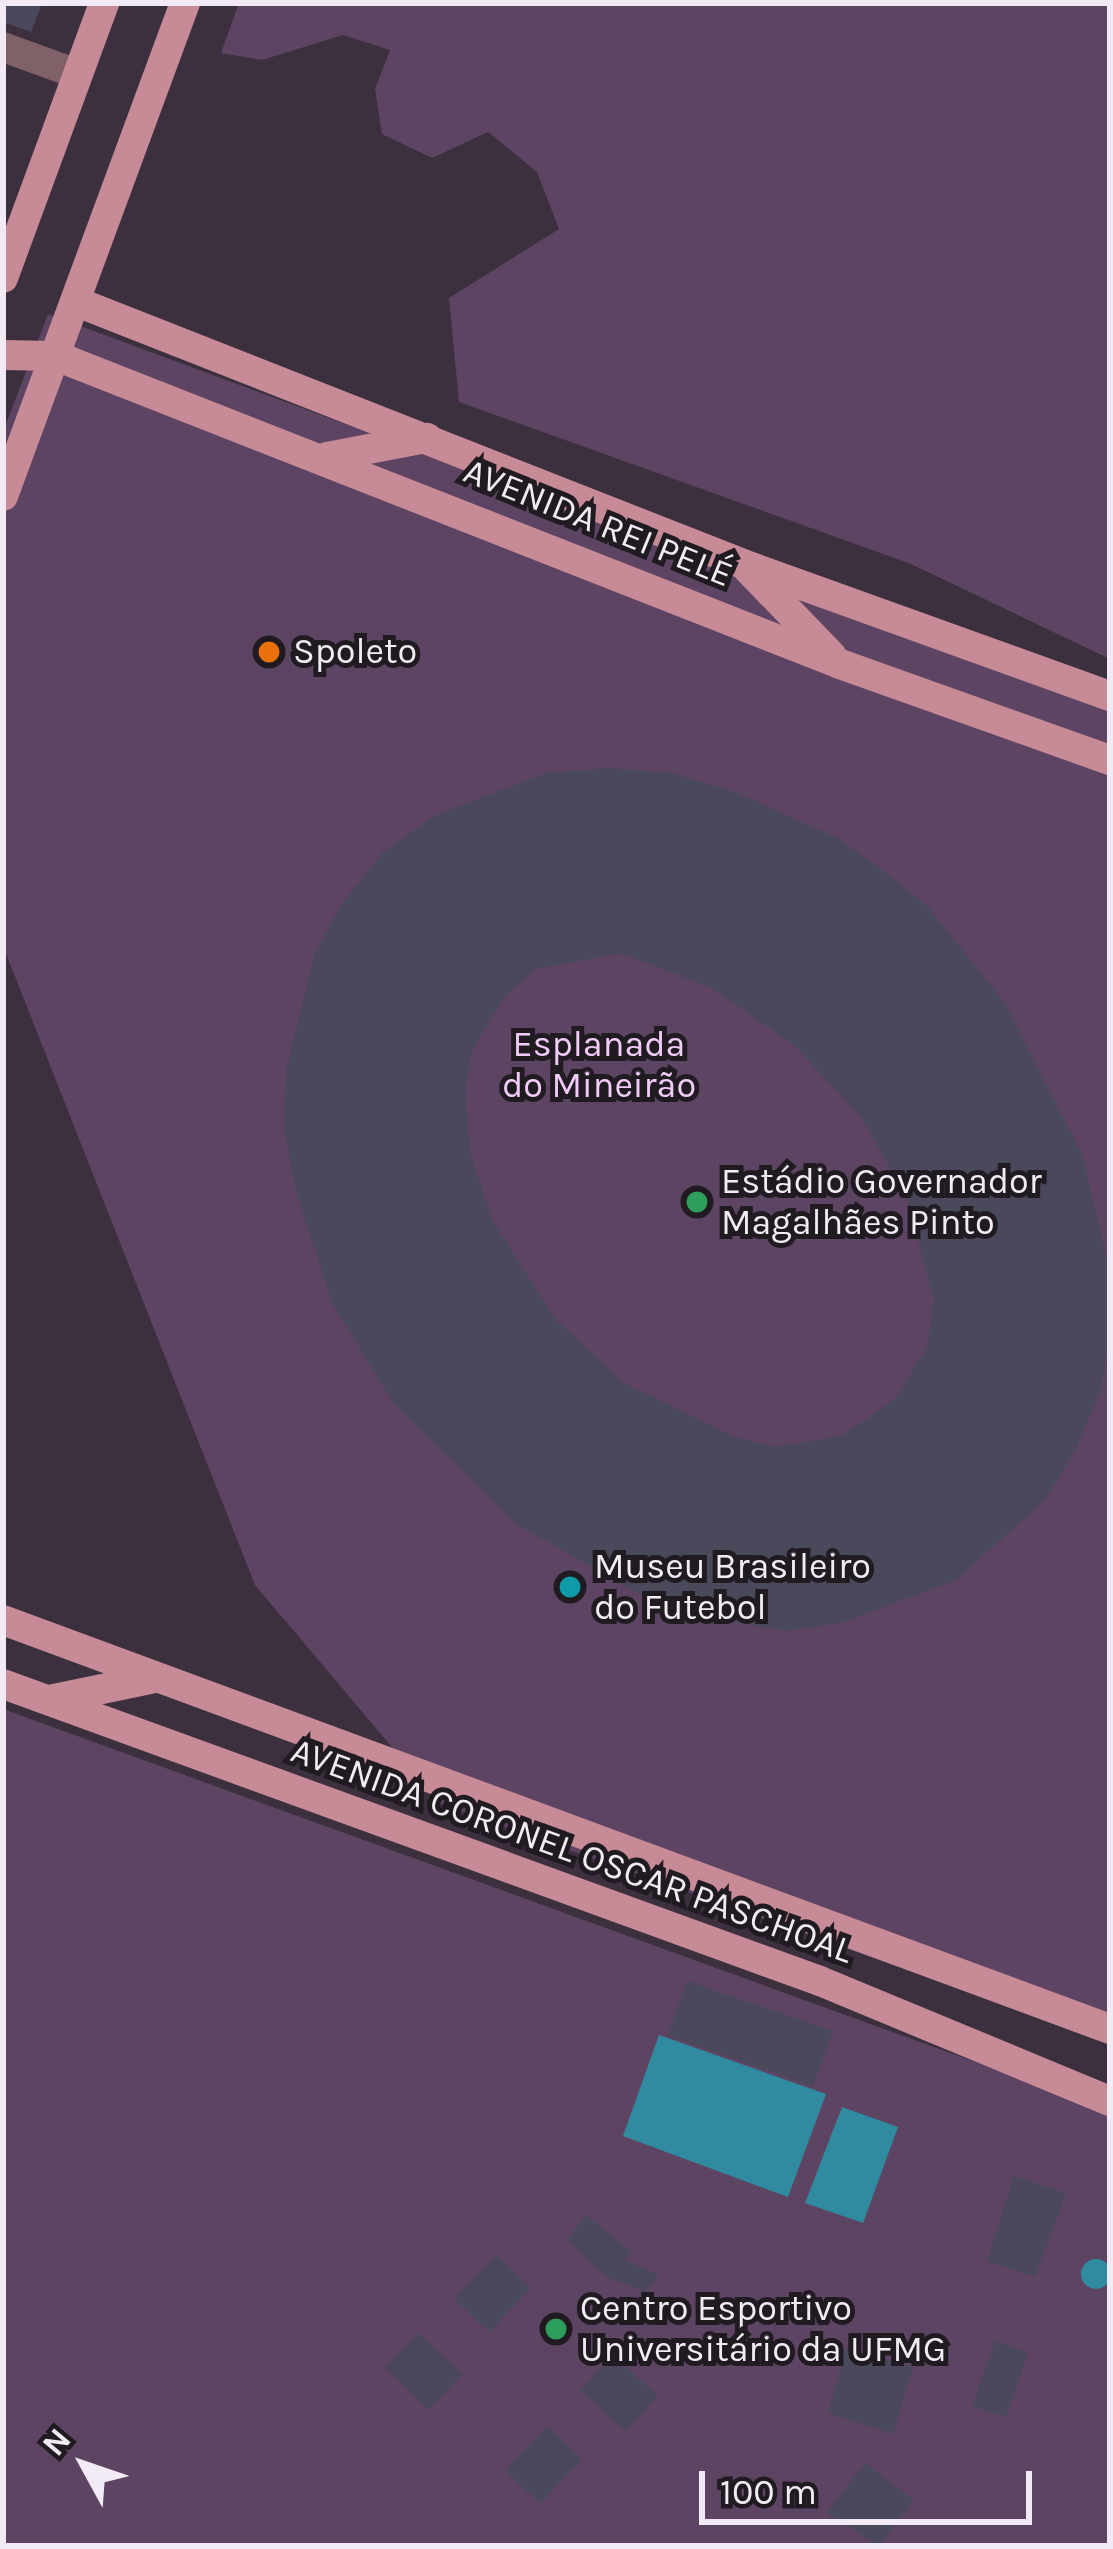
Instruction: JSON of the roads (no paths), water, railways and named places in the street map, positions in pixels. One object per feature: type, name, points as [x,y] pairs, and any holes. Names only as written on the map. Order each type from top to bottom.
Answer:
[{"type":"main road","points":[[3,278],[104,3]]},
{"type":"main road","points":[[3,496],[185,3]]},
{"type":"main road","name":"AVENIDA REI PELÉ","points":[[77,302],[743,564],[1110,696]]},
{"type":"main road","name":"AVENIDA REI PELÉ","points":[[3,355],[56,356],[327,457],[839,664],[1110,760]]},
{"type":"main road","points":[[327,457],[427,438]]},
{"type":"main road","points":[[743,564],[839,664]]},
{"type":"main road","name":"AVENIDA CORONEL OSCAR PASCHOAL","points":[[3,1620],[1110,2029]]},
{"type":"main road","points":[[49,1700],[156,1678]]},
{"type":"main road","name":"AVENIDA CORONEL OSCAR PASCHOAL","points":[[3,1684],[820,1981],[1110,2101]]},
{"type":"main road","points":[[799,1917],[820,1981]]},
{"type":"street","points":[[3,47],[77,74]]},
{"type":"water","points":[[659,2035],[826,2094],[788,2197],[623,2136]]},
{"type":"water","points":[[842,2107],[898,2127],[863,2223],[805,2203]]},
{"type":"water","points":[[1096,2259],[1107,2263],[1111,2274],[1107,2285],[1096,2289],[1085,2285],[1081,2274],[1085,2263]]},
{"type":"place","name":"Spoleto","points":[[269,652]]},
{"type":"place","name":"Estádio Governador Magalhães Pinto","points":[[697,1202]]},
{"type":"place","name":"Museu Brasileiro do Futebol","points":[[570,1587]]},
{"type":"place","name":"Centro Esportivo Universitário da UFMG","points":[[556,2329]]},
{"type":"park label","name":"Esplanada do Mineirão","points":[[599,1064]]}]
